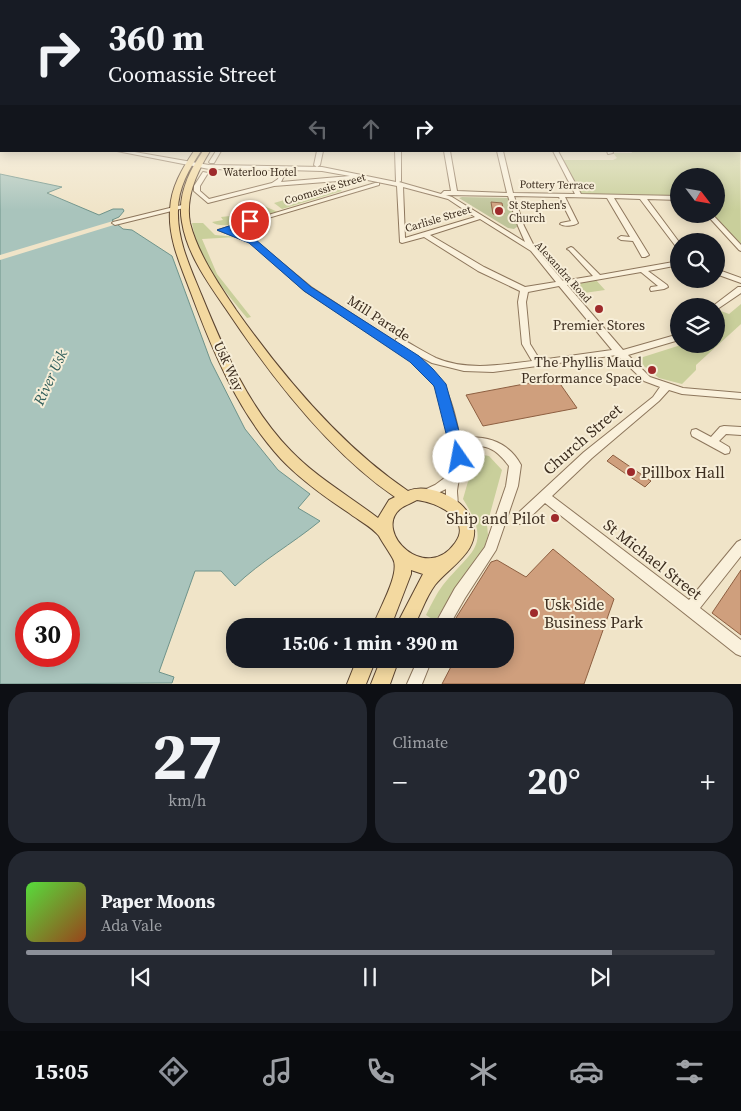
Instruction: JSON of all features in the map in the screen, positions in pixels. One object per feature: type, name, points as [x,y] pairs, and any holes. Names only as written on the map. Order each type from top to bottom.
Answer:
[{"type":"main road","name":"Usk Way","points":[[197,152],[189,163],[179,183],[172,209],[179,251],[230,370],[257,420],[270,439],[306,475],[384,532]]},
{"type":"main road","points":[[207,152],[189,183],[186,206],[189,234],[204,269],[270,363],[315,415],[378,479],[406,496]]},
{"type":"main road","points":[[409,618],[428,581],[444,564],[455,557],[463,547],[466,536],[465,524],[460,513],[452,504],[435,495],[406,496],[392,507],[387,514],[384,532],[387,542],[401,558],[422,566],[444,564]]},
{"type":"main road","points":[[385,618],[403,574],[401,558]]},
{"type":"main road","points":[[356,684],[363,668]]},
{"type":"main road","points":[[380,684],[386,668]]},
{"type":"street","points":[[111,152],[135,154]]},
{"type":"street","points":[[124,152],[135,154]]},
{"type":"street","points":[[212,162],[218,152]]},
{"type":"street","points":[[316,165],[320,152]]},
{"type":"street","points":[[398,152],[399,183]]},
{"type":"street","points":[[447,152],[454,194]]},
{"type":"street","points":[[500,152],[511,195],[527,240],[533,250]]},
{"type":"street","points":[[556,152],[579,196]]},
{"type":"street","name":"Alexandra Road","points":[[135,154],[198,165],[322,168],[399,183],[450,198],[533,250],[620,353],[647,378],[666,387],[682,391],[741,396]]},
{"type":"street","points":[[274,184],[280,180],[285,168]]},
{"type":"street","points":[[205,172],[197,186],[197,192],[208,201],[274,184],[352,178]]},
{"type":"street","name":"Carlisle Street","points":[[399,183],[402,241],[480,217]]},
{"type":"street","name":"Coomassie Street","points":[[221,230],[377,184]]},
{"type":"street","name":"Pottery Terrace","points":[[434,193],[670,198]]},
{"type":"street","points":[[561,196],[575,223],[563,224]]},
{"type":"street","points":[[609,196],[645,255]]},
{"type":"street","points":[[642,197],[670,235]]},
{"type":"street","points":[[115,222],[186,206]]},
{"type":"street","points":[[717,223],[741,249]]},
{"type":"street","name":"Mill Parade","points":[[221,230],[252,241],[308,289],[415,359],[440,384],[459,457],[450,493],[452,504]]},
{"type":"street","points":[[426,234],[480,269],[524,290],[670,264]]},
{"type":"street","points":[[620,238],[635,239]]},
{"type":"street","points":[[571,249],[598,276]]},
{"type":"street","points":[[642,269],[664,287],[654,289]]},
{"type":"street","points":[[725,275],[741,281]]},
{"type":"street","points":[[725,301],[741,289]]},
{"type":"street","points":[[524,290],[522,302],[526,344],[538,363]]},
{"type":"street","name":"Mill Parade","points":[[399,341],[435,361],[450,366],[493,369],[620,353],[670,339]]},
{"type":"street","name":"Church Street","points":[[520,518],[588,456],[656,399],[666,387]]},
{"type":"street","points":[[712,442],[724,430],[741,431]]},
{"type":"street","points":[[696,434],[726,450]]},
{"type":"street","points":[[446,618],[460,593],[490,550],[512,486],[515,465],[504,450],[493,443],[477,440],[456,442]]},
{"type":"street","points":[[426,494],[439,488],[455,476]]},
{"type":"street","name":"St Michael Street","points":[[544,496],[741,649]]},
{"type":"street","points":[[690,610],[741,546]]},
{"type":"street","points":[[414,684],[421,668]]},
{"type":"green space","points":[[740,152],[741,249],[717,223],[725,223],[725,168],[670,168],[670,198],[579,196],[560,160],[613,160],[617,158],[613,153]]},
{"type":"green space","points":[[334,184],[342,191],[282,209],[274,203],[298,196],[308,197],[306,194],[309,193],[308,191]]},
{"type":"green space","points":[[459,198],[510,198],[518,226],[514,229],[508,228]]},
{"type":"green space","points":[[264,206],[278,212],[234,224],[217,225],[212,222],[223,220],[221,217]]},
{"type":"green space","points":[[192,223],[203,223],[215,235],[237,237],[202,239],[217,274],[251,317],[247,318],[213,274],[200,250]]},
{"type":"green space","points":[[596,280],[605,290],[577,294],[569,284]]},
{"type":"green space","points":[[741,304],[741,324],[725,339],[725,312],[729,314]]},
{"type":"green space","points":[[670,348],[670,353],[709,353],[696,365],[696,370],[682,384],[659,378],[640,363],[640,358]]},
{"type":"green space","points":[[478,454],[489,456],[502,470],[487,525],[488,535],[482,555],[456,588],[437,618],[430,618],[426,615],[438,592],[470,555],[478,538],[477,528],[472,515],[463,499],[475,457]]},
{"type":"water","name":"River Usk","points":[[0,174],[62,187],[47,193],[99,215],[113,209],[123,209],[124,211],[119,217],[112,220],[123,229],[132,230],[172,256],[211,362],[245,429],[278,470],[310,494],[298,508],[320,521],[235,586],[221,571],[195,571],[159,672],[174,677],[172,683],[0,684]]},
{"type":"pier","points":[[113,221],[117,224],[0,260],[0,255]]},
{"type":"building","name":"St Stephen's Church","points":[[491,202],[502,203],[504,214],[493,214]]},
{"type":"building","points":[[556,378],[577,408],[483,426],[466,395]]},
{"type":"building","name":"Pillbox Hall","points":[[613,455],[651,481],[645,487],[607,461]]},
{"type":"building","name":"Usk Side Business Park","points":[[553,549],[614,599],[584,684],[442,684],[450,668],[514,668],[514,618],[456,618],[491,562],[497,560],[526,577]]},
{"type":"building","points":[[741,570],[741,635],[712,613]]},
{"type":"place","name":"Waterloo Hotel","points":[[213,172]]},
{"type":"place","name":"St Stephen's Church","points":[[499,211]]},
{"type":"place","name":"Premier Stores","points":[[599,309]]},
{"type":"place","name":"The Phyllis Maud Performance Space","points":[[652,370]]},
{"type":"place","name":"Pillbox Hall","points":[[631,472]]},
{"type":"place","name":"Ship and Pilot","points":[[555,518]]},
{"type":"place","name":"Usk Side Business Park","points":[[534,613]]},
{"type":"route","points":[[250,221],[221,230],[252,241],[308,289],[415,359],[440,384],[459,457]]}]
